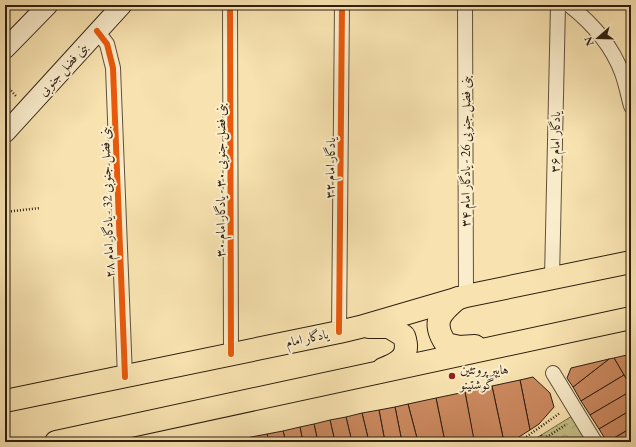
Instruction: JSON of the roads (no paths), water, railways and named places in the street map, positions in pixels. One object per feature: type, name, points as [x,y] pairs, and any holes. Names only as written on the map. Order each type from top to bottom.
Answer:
[{"type":"main road","points":[[5,49],[48,5]]},
{"type":"main road","name":"بنی فضل جنوبی","points":[[5,133],[122,5]]},
{"type":"main road","name":"یادگار امام","points":[[5,401],[339,332],[462,297],[631,262]]},
{"type":"main road","points":[[462,297],[448,307],[440,316],[438,325],[440,334],[446,344],[459,347],[542,337]]},
{"type":"main road","points":[[56,442],[631,318]]},
{"type":"main road","points":[[360,327],[389,327],[404,336],[407,349],[405,355],[399,361],[367,376]]},
{"type":"street","name":"بنی فضل جنوبی ۳۰ - یادگار امام ۳۰","points":[[230,5],[231,354]]},
{"type":"street","name":"یادگار امام ۳۲","points":[[339,332],[342,5]]},
{"type":"street","name":"بنی فضل جنوبی 26 - یادگار امام ۳۴","points":[[462,297],[465,5]]},
{"type":"street","name":"یادگار امام ۳۶","points":[[552,278],[558,5]]},
{"type":"street","points":[[569,5],[581,15],[606,42],[622,72],[631,106]]},
{"type":"street","name":"بنی فضل جنوبی 32 - یادگار امام ۲۸","points":[[97,31],[107,44],[113,68],[125,377]]},
{"type":"street","points":[[552,373],[595,442]]},
{"type":"place","name":"هایپر پروتئین گوشتینو","points":[[452,376]]}]
